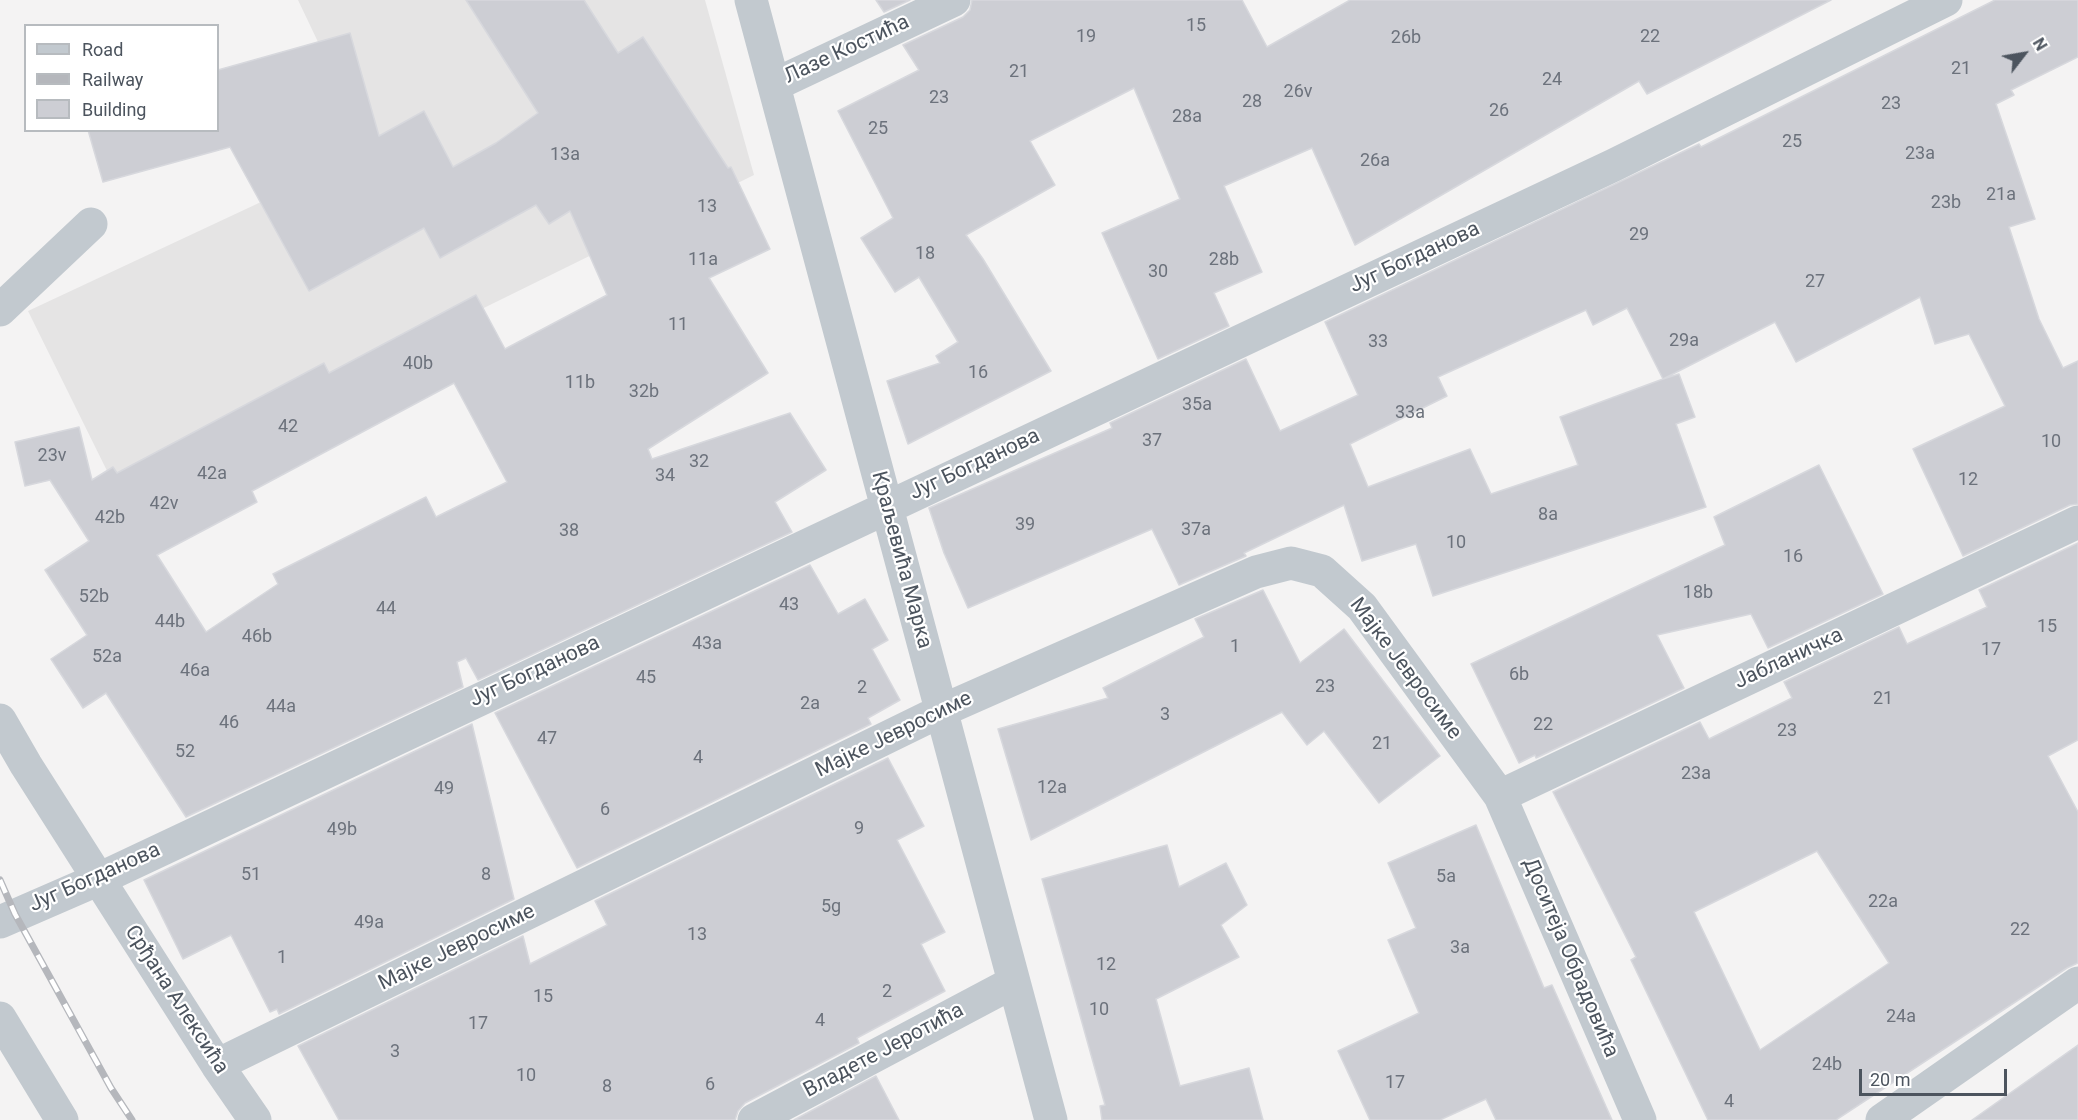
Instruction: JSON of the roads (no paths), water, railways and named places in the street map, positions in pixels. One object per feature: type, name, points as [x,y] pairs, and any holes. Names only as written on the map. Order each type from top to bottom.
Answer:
[{"type":"street","name":"Краљевића Марка","points":[[751,0],[1051,1120]]},
{"type":"street","name":"Лазе Костића","points":[[774,85],[954,0]]},
{"type":"street","name":"Југ Богданова","points":[[0,922],[99,879],[1614,165],[1946,0]]},
{"type":"street","points":[[0,310],[92,224]]},
{"type":"street","name":"Јабланичка","points":[[1500,796],[2078,522]]},
{"type":"street","name":"Мајке Јевросиме","points":[[217,1065],[941,711],[1256,572],[1291,563],[1322,571],[1362,607],[1500,796]]},
{"type":"street","name":"Срђана Алексића","points":[[0,720],[26,765],[217,1065],[255,1120]]},
{"type":"street","name":"Доситеја Обрадовића","points":[[1500,796],[1640,1120]]},
{"type":"street","name":"Владете Јеротића","points":[[754,1120],[1014,982]]},
{"type":"street","points":[[1882,1120],[2078,983]]},
{"type":"street","points":[[0,1018],[62,1120]]},
{"type":"railway","points":[[0,880],[15,914],[111,1088],[132,1120]]}]
